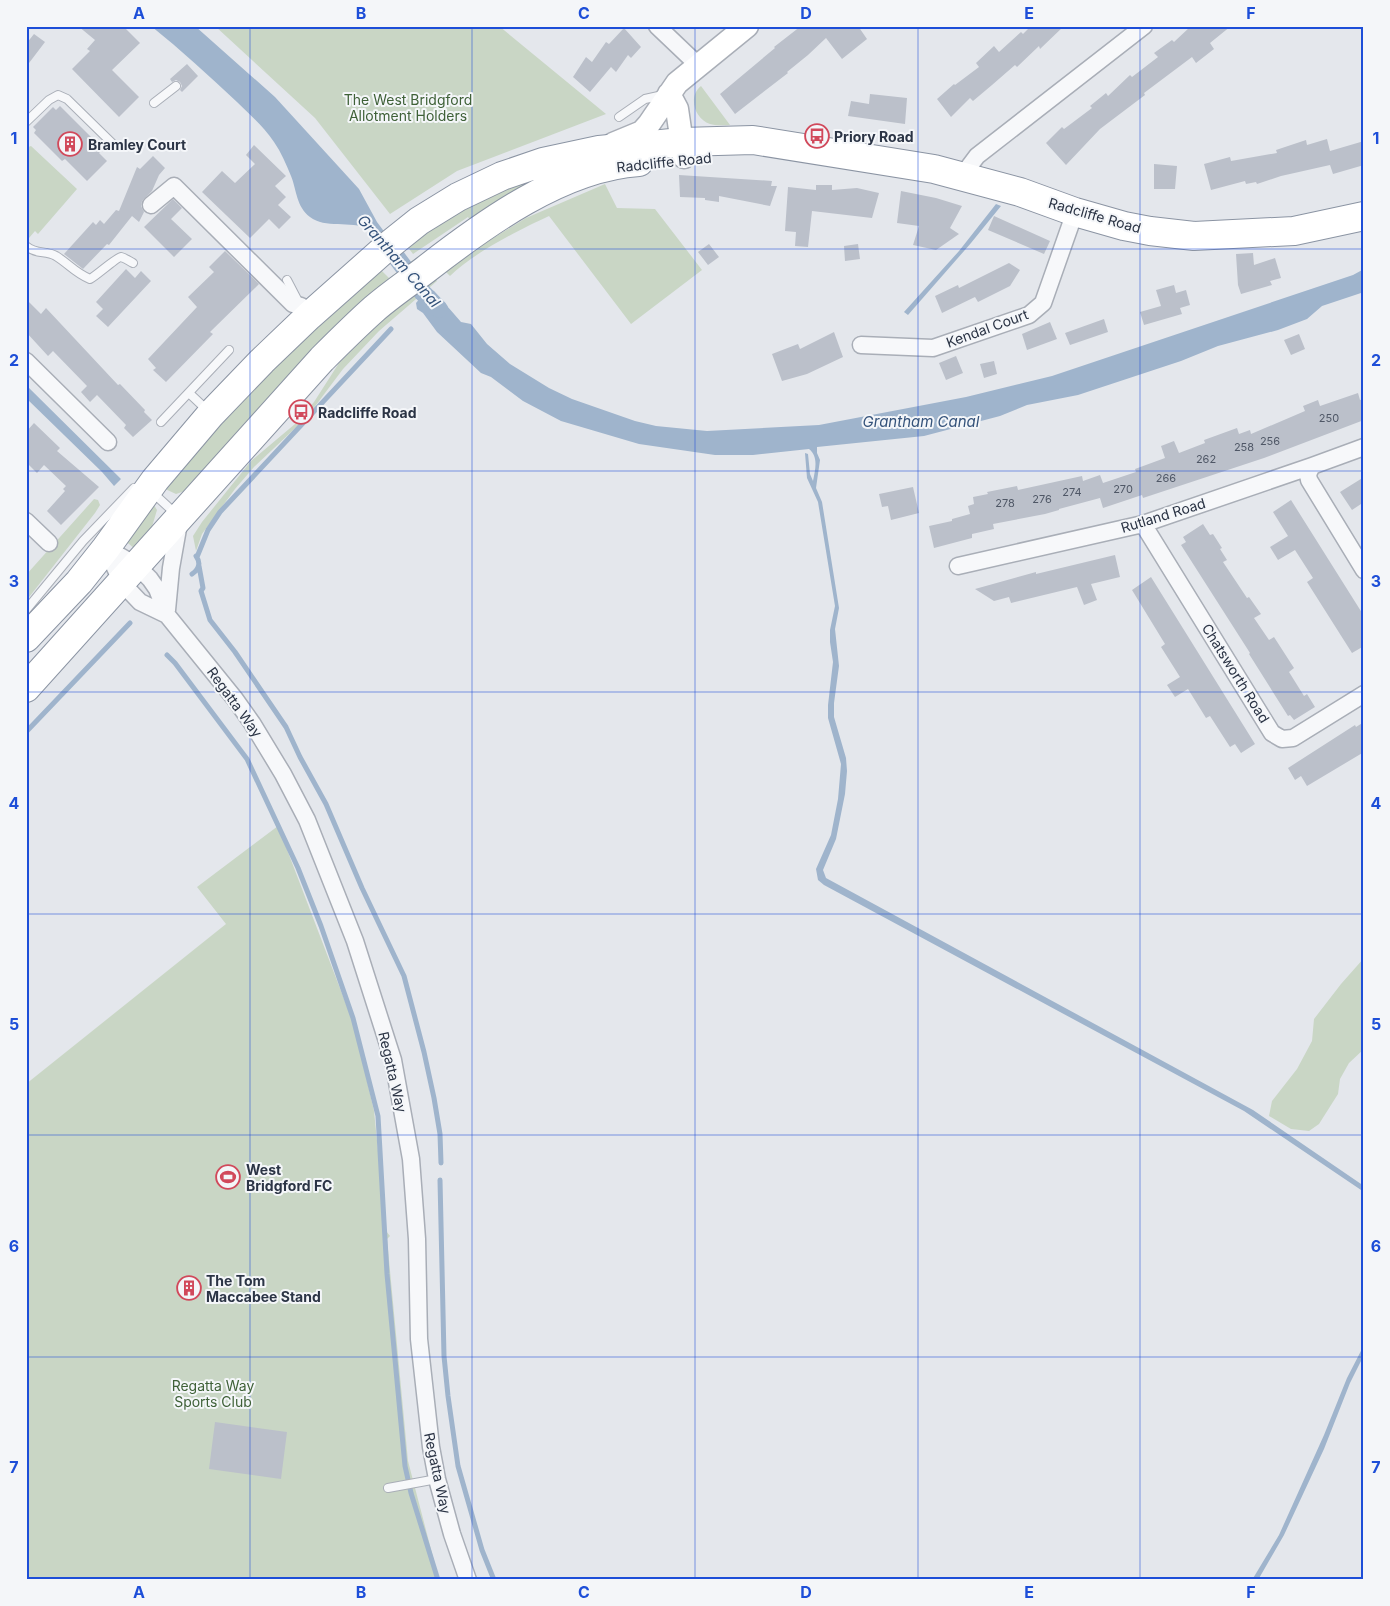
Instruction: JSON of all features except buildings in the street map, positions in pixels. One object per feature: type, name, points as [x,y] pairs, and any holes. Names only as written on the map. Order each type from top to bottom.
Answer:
[{"type":"highway","name":"Radcliffe Road","points":[[26,688],[322,359],[375,308],[475,231],[546,190],[581,176],[683,149]]},
{"type":"highway","name":"Radcliffe Road","points":[[26,638],[79,582],[106,548],[151,478],[262,361],[305,311],[345,285],[412,227],[458,197],[502,176],[543,162],[599,150],[683,149],[799,159],[860,157],[934,169],[962,176],[1020,192],[1075,212],[1124,226],[1194,236],[1294,231],[1364,216]]},
{"type":"street","points":[[658,26],[698,65]]},
{"type":"street","points":[[599,150],[642,132],[677,82],[747,26]]},
{"type":"street","points":[[962,176],[977,156],[1144,26]]},
{"type":"street","points":[[669,94],[677,109],[683,149]]},
{"type":"street","points":[[151,205],[174,186],[293,304],[305,311]]},
{"type":"street","name":"Kendal Court","points":[[861,345],[933,348],[1029,315],[1043,302],[1075,212]]},
{"type":"street","points":[[26,361],[108,442]]},
{"type":"street","name":"Rutland Road","points":[[958,566],[1143,524],[1364,447]]},
{"type":"street","points":[[1312,466],[1308,474],[1309,480],[1364,570]]},
{"type":"street","points":[[167,615],[171,568],[180,518]]},
{"type":"street","points":[[26,521],[49,543]]},
{"type":"street","name":"Chatsworth Road","points":[[1143,524],[1272,733],[1282,739],[1293,738],[1364,694]]},
{"type":"street","name":"Regatta Way","points":[[106,548],[129,574],[140,602],[167,615]]},
{"type":"street","name":"Regatta Way","points":[[106,548],[129,574],[157,589],[167,615],[240,705],[283,774],[307,820],[356,941],[393,1060],[412,1160],[417,1239],[419,1339],[431,1447],[437,1479],[452,1534],[468,1580]]},
{"type":"street","points":[[26,668],[42,657],[64,647]]},
{"type":"lane","points":[[154,103],[176,86]]},
{"type":"lane","points":[[619,117],[645,98],[669,94]]},
{"type":"lane","points":[[26,122],[49,100],[58,95],[67,98],[114,145]]},
{"type":"lane","points":[[26,246],[38,253],[56,256],[79,275],[90,279],[98,275],[116,258],[121,257],[133,263]]},
{"type":"lane","points":[[287,280],[305,311]]},
{"type":"lane","points":[[161,422],[229,350]]},
{"type":"lane","points":[[189,393],[211,414]]},
{"type":"lane","points":[[151,478],[180,518]]},
{"type":"lane","name":"Radcliffe Road","points":[[26,610],[83,541],[151,478]]},
{"type":"lane","points":[[388,1488],[437,1479]]},
{"type":"green space","name":"The West Bridgford Allotment Holders","points":[[215,26],[499,26],[606,114],[457,171],[390,214],[315,118]]},
{"type":"green space","points":[[701,86],[730,125],[712,125],[700,117],[694,101],[697,90]]},
{"type":"green space","points":[[31,146],[77,189],[38,234],[35,231],[29,238],[26,235],[26,148]]},
{"type":"green space","points":[[627,155],[472,223],[468,217],[413,254],[407,246],[433,224],[540,173]]},
{"type":"green space","points":[[605,184],[617,208],[655,209],[702,270],[631,324],[549,216],[484,251],[450,276],[444,270],[526,218]]},
{"type":"green space","points":[[465,222],[469,225],[185,491],[176,494],[163,488],[231,406],[379,268],[389,278]]},
{"type":"green space","points":[[434,277],[437,281],[379,331],[343,369],[307,417],[254,467],[235,489],[202,534],[196,551],[193,536],[251,461],[295,424],[314,402],[339,363],[387,316]]},
{"type":"green space","points":[[94,499],[98,500],[100,505],[95,513],[26,601],[26,575]]},
{"type":"green space","points":[[154,505],[157,510],[151,530],[135,549],[123,539]]},
{"type":"green space","name":"Regatta Way Sports Club","points":[[278,826],[354,1025],[374,1111],[386,1231],[390,1236],[387,1239],[408,1461],[439,1580],[26,1580],[26,1084],[226,924],[197,887]]},
{"type":"green space","points":[[1364,958],[1364,1049],[1349,1063],[1340,1079],[1338,1094],[1319,1124],[1309,1131],[1291,1129],[1269,1116],[1272,1101],[1297,1069],[1312,1041],[1314,1019]]},
{"type":"water","name":"Grantham Canal","points":[[151,26],[195,26],[275,97],[359,189],[377,222],[406,261],[397,268],[369,229],[362,226],[323,223],[316,221],[305,213],[299,203],[291,176],[281,154],[266,131],[216,83]]},
{"type":"water","points":[[996,204],[1001,206],[971,243],[908,315],[904,312],[959,251]]},
{"type":"water","name":"Grantham Canal","points":[[1364,269],[1364,292],[1322,306],[1307,319],[1278,330],[1218,346],[1181,361],[1078,395],[1027,405],[1000,416],[924,436],[817,447],[820,460],[816,488],[822,502],[839,608],[835,629],[839,666],[834,717],[846,758],[847,771],[845,794],[836,839],[823,870],[826,878],[1253,1110],[1364,1186],[1364,1192],[1244,1111],[824,885],[818,880],[816,869],[831,835],[838,799],[841,764],[828,718],[833,662],[830,630],[835,606],[818,502],[807,478],[805,453],[808,454],[810,474],[813,481],[815,468],[814,456],[809,449],[753,455],[715,455],[639,444],[561,421],[523,401],[491,377],[481,373],[437,332],[423,313],[417,309],[416,303],[428,289],[434,291],[461,322],[471,324],[487,344],[510,364],[549,388],[572,399],[635,421],[656,426],[707,431],[819,425],[966,397],[1052,376],[1353,275]]},
{"type":"water","points":[[26,385],[121,479],[114,486],[26,398]]},
{"type":"water","points":[[1364,1345],[1364,1355],[1350,1383],[1324,1449],[1284,1535],[1258,1580],[1252,1580],[1279,1535],[1324,1435],[1347,1378]]},
{"type":"waterway","name":"Grantham Canal","points":[[388,246],[423,293],[439,309]]},
{"type":"waterway","points":[[197,557],[208,530],[220,512],[391,329]]},
{"type":"waterway","points":[[192,574],[198,566],[196,556]]},
{"type":"waterway","points":[[199,566],[203,588],[201,591],[210,620],[235,652],[286,727],[326,804],[362,888],[404,976],[434,1098],[440,1134],[441,1163]]},
{"type":"waterway","points":[[26,732],[130,623]]},
{"type":"waterway","points":[[167,655],[247,759],[298,868],[321,926],[353,1018],[378,1116],[387,1274],[405,1466],[411,1493],[438,1580]]},
{"type":"waterway","points":[[440,1180],[444,1356],[448,1396],[458,1466],[482,1550],[494,1580]]},
{"type":"place","name":"Priory Road","points":[[817,136]]},
{"type":"place","name":"Bramley Court","points":[[70,144]]},
{"type":"place","name":"Radcliffe Road","points":[[301,412]]},
{"type":"place","name":"West Bridgford FC","points":[[228,1177]]},
{"type":"place","name":"The Tom Maccabee Stand","points":[[189,1288]]}]
